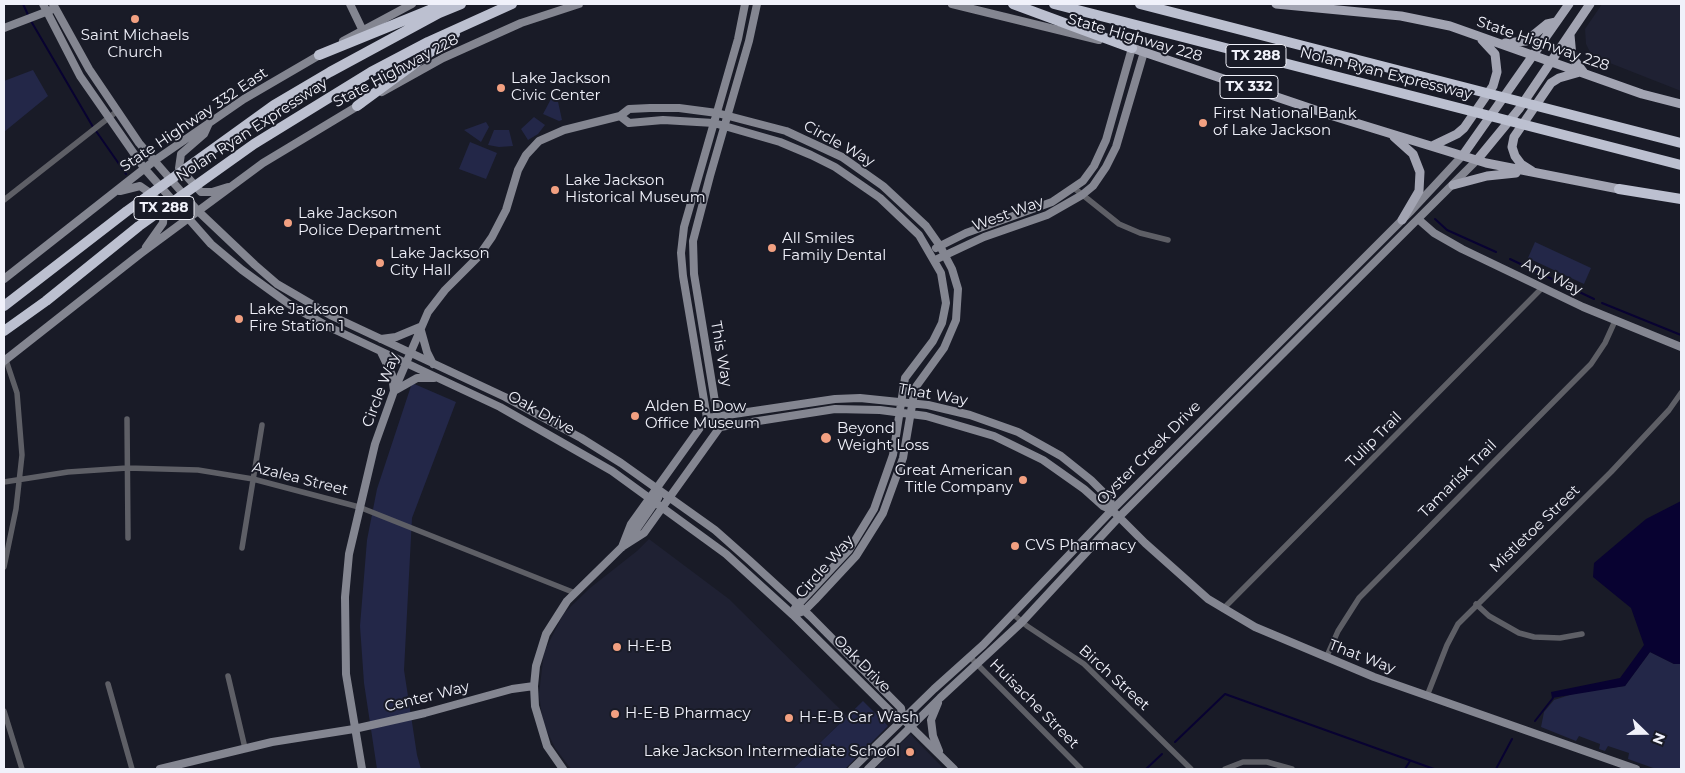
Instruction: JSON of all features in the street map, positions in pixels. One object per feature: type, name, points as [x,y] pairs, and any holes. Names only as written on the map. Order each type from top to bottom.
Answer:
[{"type":"highway","points":[[319,56],[445,4]]},
{"type":"highway","name":"Nolan Ryan Expressway","points":[[4,306],[127,211],[274,106],[330,72],[439,13],[461,4]]},
{"type":"highway","name":"Nolan Ryan Expressway","points":[[4,330],[46,301],[139,226],[216,170],[288,122],[349,85],[475,19],[512,4]]},
{"type":"highway","points":[[1013,4],[1132,48]]},
{"type":"highway","name":"Nolan Ryan Expressway","points":[[1054,4],[1681,164]]},
{"type":"highway","name":"Nolan Ryan Expressway","points":[[1140,4],[1681,143]]},
{"type":"highway","points":[[357,106],[475,19]]},
{"type":"highway","points":[[1619,188],[1681,199]]},
{"type":"main road","name":"State Highway 228","points":[[1276,4],[1401,16],[1450,26],[1582,73],[1681,104]]},
{"type":"main road","points":[[1463,155],[1569,4]]},
{"type":"main road","points":[[1590,4],[1495,141],[1477,160],[1526,172],[1619,188]]},
{"type":"main road","points":[[1499,43],[1526,41],[1547,24],[1556,22]]},
{"type":"main road","points":[[1538,174],[1517,160],[1513,152],[1514,137],[1551,84],[1559,78],[1582,73],[1572,57],[1570,46],[1571,33]]},
{"type":"main road","points":[[1432,146],[1458,134],[1464,128],[1496,80],[1497,65],[1495,54],[1488,45],[1474,35]]},
{"type":"main road","name":"State Highway 228","points":[[1132,48],[1392,135]]},
{"type":"main road","points":[[1392,135],[1413,154],[1420,172],[1419,191],[1402,220]]},
{"type":"main road","name":"TX 332","points":[[1392,135],[1477,160]]},
{"type":"main road","points":[[1453,184],[1488,176],[1526,172]]},
{"type":"street","name":"Oak Drive","points":[[43,4],[80,76],[144,168],[187,219],[247,275],[327,326],[531,423],[612,470],[726,554],[793,615],[894,715],[903,719],[954,769]]},
{"type":"street","points":[[350,4],[363,30]]},
{"type":"street","name":"State Highway 332 East","points":[[4,279],[144,168],[244,99],[412,4]]},
{"type":"street","name":"State Highway 228","points":[[236,184],[263,163],[357,106],[443,58],[521,23],[579,4]]},
{"type":"street","name":"This Way","points":[[707,418],[681,256],[684,227],[738,38],[745,4]]},
{"type":"street","name":"This Way","points":[[720,427],[692,256],[696,225],[749,41],[757,4]]},
{"type":"street","name":"State Highway 228","points":[[952,4],[1132,48]]},
{"type":"street","name":"Oak Drive","points":[[54,6],[116,112],[154,161],[198,211],[237,250],[286,290],[332,316],[504,397],[581,438],[670,498],[715,530],[797,604],[901,708],[903,719]]},
{"type":"street","points":[[4,28],[47,13],[54,6]]},
{"type":"street","name":"West Way","points":[[930,252],[966,233],[1042,206],[1074,188],[1090,172],[1102,152],[1132,48]]},
{"type":"street","name":"West Way","points":[[935,260],[984,237],[1047,215],[1082,195],[1093,186],[1111,158],[1144,52]]},
{"type":"street","points":[[80,76],[90,69]]},
{"type":"street","points":[[1120,94],[1130,97]]},
{"type":"street","name":"Circle Way","points":[[362,769],[346,674],[345,597],[349,554],[375,444],[420,327],[439,297],[472,265],[492,237],[508,204],[522,161],[530,149],[539,141],[557,133],[620,116],[629,109],[650,108],[687,109],[717,113],[786,131],[842,157],[882,186],[926,226],[945,254],[957,284],[956,320],[944,348],[917,383],[906,445],[896,481],[875,529],[856,556],[804,611],[793,615]]},
{"type":"street","points":[[4,200],[116,112]]},
{"type":"street","name":"Circle Way","points":[[620,116],[629,122],[664,120],[714,123],[780,142],[835,167],[880,198],[919,235],[942,273],[946,292],[942,323],[933,341],[905,378],[900,402],[897,434],[889,470],[866,524],[848,550],[797,604],[793,615]]},
{"type":"street","points":[[209,123],[204,134],[181,154],[179,168],[201,192],[212,192],[236,184]]},
{"type":"street","points":[[1102,152],[1111,158]]},
{"type":"street","name":"Oyster Creek Drive","points":[[852,769],[1014,615],[1112,510],[1402,220],[1463,155]]},
{"type":"street","name":"Oyster Creek Drive","points":[[868,769],[940,698],[1022,622],[1119,517],[1477,160]]},
{"type":"street","points":[[4,567],[16,509],[20,478],[20,414],[17,393],[5,360],[140,254],[236,184]]},
{"type":"street","points":[[113,193],[140,186],[153,195],[164,210],[163,223],[140,254]]},
{"type":"street","points":[[1074,188],[1109,217],[1130,229],[1168,240]]},
{"type":"street","points":[[1042,206],[1047,215]]},
{"type":"street","name":"Any Way","points":[[1418,218],[1434,233],[1448,241],[1542,288],[1615,321],[1681,347]]},
{"type":"street","points":[[229,259],[237,250]]},
{"type":"street","points":[[247,275],[255,265]]},
{"type":"street","name":"Tulip Trail","points":[[1223,609],[1542,288]]},
{"type":"street","points":[[279,297],[286,290]]},
{"type":"street","points":[[327,326],[332,316]]},
{"type":"street","name":"Tamarisk Trail","points":[[1326,658],[1338,631],[1359,598],[1591,364],[1605,343],[1615,321]]},
{"type":"street","points":[[381,340],[396,337],[420,327],[427,352],[433,364]]},
{"type":"street","points":[[382,352],[392,375],[394,391],[417,378],[439,378]]},
{"type":"street","name":"Mistletoe Street","points":[[1427,696],[1447,645],[1458,624],[1476,604],[1611,472],[1669,410],[1681,393]]},
{"type":"street","name":"That Way","points":[[718,416],[836,399],[912,403],[950,410],[1018,432],[1061,456],[1091,480],[1110,499],[1112,510]]},
{"type":"street","name":"That Way","points":[[720,427],[835,409],[899,412],[994,436],[1022,448],[1058,470],[1103,506],[1112,510],[1180,576],[1223,609],[1269,634],[1326,658],[1427,696],[1636,769]]},
{"type":"street","points":[[563,769],[552,754],[541,728],[535,706],[536,666],[546,634],[558,613],[575,593],[622,547],[644,533],[656,502],[655,488],[707,418],[718,416]]},
{"type":"street","points":[[622,547],[631,524],[656,502],[670,498],[720,427],[707,418]]},
{"type":"street","points":[[127,420],[128,538]]},
{"type":"street","points":[[242,548],[262,425]]},
{"type":"street","points":[[1058,470],[1061,456]]},
{"type":"street","name":"Azalea Street","points":[[4,482],[68,472],[127,468],[198,470],[253,479],[359,507],[575,593]]},
{"type":"street","points":[[1476,604],[1489,616],[1520,633],[1534,637],[1582,634]]},
{"type":"street","name":"Birch Street","points":[[1014,615],[1084,664],[1191,769]]},
{"type":"street","name":"Huisache Street","points":[[970,657],[1081,769]]},
{"type":"street","points":[[228,676],[245,748]]},
{"type":"street","points":[[108,684],[132,769]]},
{"type":"street","name":"Center Way","points":[[160,769],[245,748],[354,729],[425,713],[512,689],[534,686]]},
{"type":"street","points":[[940,698],[932,720],[933,736],[940,756]]},
{"type":"street","points":[[4,711],[22,769]]},
{"type":"street","points":[[1225,769],[1243,762],[1267,762],[1292,769]]},
{"type":"shaded area","points":[[1602,4],[1681,4],[1681,91],[1592,56],[1586,44],[1585,29]]},
{"type":"shaded area","points":[[33,70],[48,96],[4,132],[4,81]]},
{"type":"shaded area","points":[[557,97],[562,120],[559,121],[543,114],[551,99]]},
{"type":"shaded area","points":[[534,117],[545,125],[538,134],[528,140],[521,129]]},
{"type":"shaded area","points":[[486,122],[489,127],[481,142],[464,130]]},
{"type":"shaded area","points":[[494,130],[509,130],[513,146],[499,147],[488,145]]},
{"type":"shaded area","points":[[470,142],[497,153],[486,179],[459,169]]},
{"type":"shaded area","points":[[1535,242],[1591,268],[1584,284],[1528,258]]},
{"type":"shaded area","points":[[412,383],[456,402],[412,518],[404,670],[417,755],[421,769],[377,769],[364,683],[360,626],[367,540],[377,489]]},
{"type":"shaded area","points":[[1681,501],[1681,664],[1674,664],[1650,652],[1625,686],[1552,698],[1551,692],[1620,678],[1644,645],[1631,608],[1593,577],[1594,563],[1646,519]]},
{"type":"shaded area","points":[[649,539],[729,599],[847,716],[793,769],[571,769],[555,748],[543,723],[539,694],[544,652],[564,613],[590,588],[637,551]]},
{"type":"shaded area","points":[[1650,652],[1674,664],[1681,664],[1681,769],[1656,769],[1628,759],[1629,753],[1608,746],[1605,751],[1599,749],[1600,744],[1579,736],[1576,741],[1541,727],[1544,712],[1554,700],[1579,692],[1625,686]]},
{"type":"shaded area","points":[[863,701],[888,726],[845,769],[793,769]]},
{"type":"shaded area","name":"Lake Jackson Intermediate School","points":[[910,734],[944,769],[875,769]]},
{"type":"waterway","points":[[23,4],[29,17]]},
{"type":"waterway","points":[[31,21],[93,127]]},
{"type":"waterway","points":[[96,131],[126,174]]},
{"type":"waterway","points":[[1435,219],[1447,230],[1496,252]]},
{"type":"waterway","points":[[1510,259],[1594,299]]},
{"type":"waterway","points":[[1602,303],[1681,335]]},
{"type":"waterway","points":[[1175,742],[1225,694],[1434,769]]},
{"type":"waterway","points":[[1535,721],[1553,698]]},
{"type":"waterway","points":[[1496,769],[1512,739]]},
{"type":"waterway","points":[[1146,769],[1162,754]]},
{"type":"waterway","points":[[1405,769],[1410,761]]},
{"type":"place","name":"Saint Michaels Church","points":[[135,19]]},
{"type":"place","name":"Lake Jackson Civic Center","points":[[501,88]]},
{"type":"place","name":"First National Bank of Lake Jackson","points":[[1203,123]]},
{"type":"place","name":"Lake Jackson Historical Museum","points":[[555,190]]},
{"type":"place","name":"Lake Jackson Police Department","points":[[288,223]]},
{"type":"place","name":"All Smiles Family Dental","points":[[772,248]]},
{"type":"place","name":"Lake Jackson City Hall","points":[[380,263]]},
{"type":"place","name":"Lake Jackson Fire Station 1","points":[[239,319]]},
{"type":"place","name":"Alden B. Dow Office Museum","points":[[635,416]]},
{"type":"place","name":"Beyond Weight Loss","points":[[826,438]]},
{"type":"place","name":"Great American Title Company","points":[[1023,480]]},
{"type":"place","name":"CVS Pharmacy","points":[[1015,546]]},
{"type":"place","name":"H-E-B","points":[[617,647]]},
{"type":"place","name":"H-E-B Pharmacy","points":[[615,714]]},
{"type":"place","name":"H-E-B Car Wash","points":[[789,718]]},
{"type":"place","name":"Lake Jackson Intermediate School","points":[[910,752]]}]
